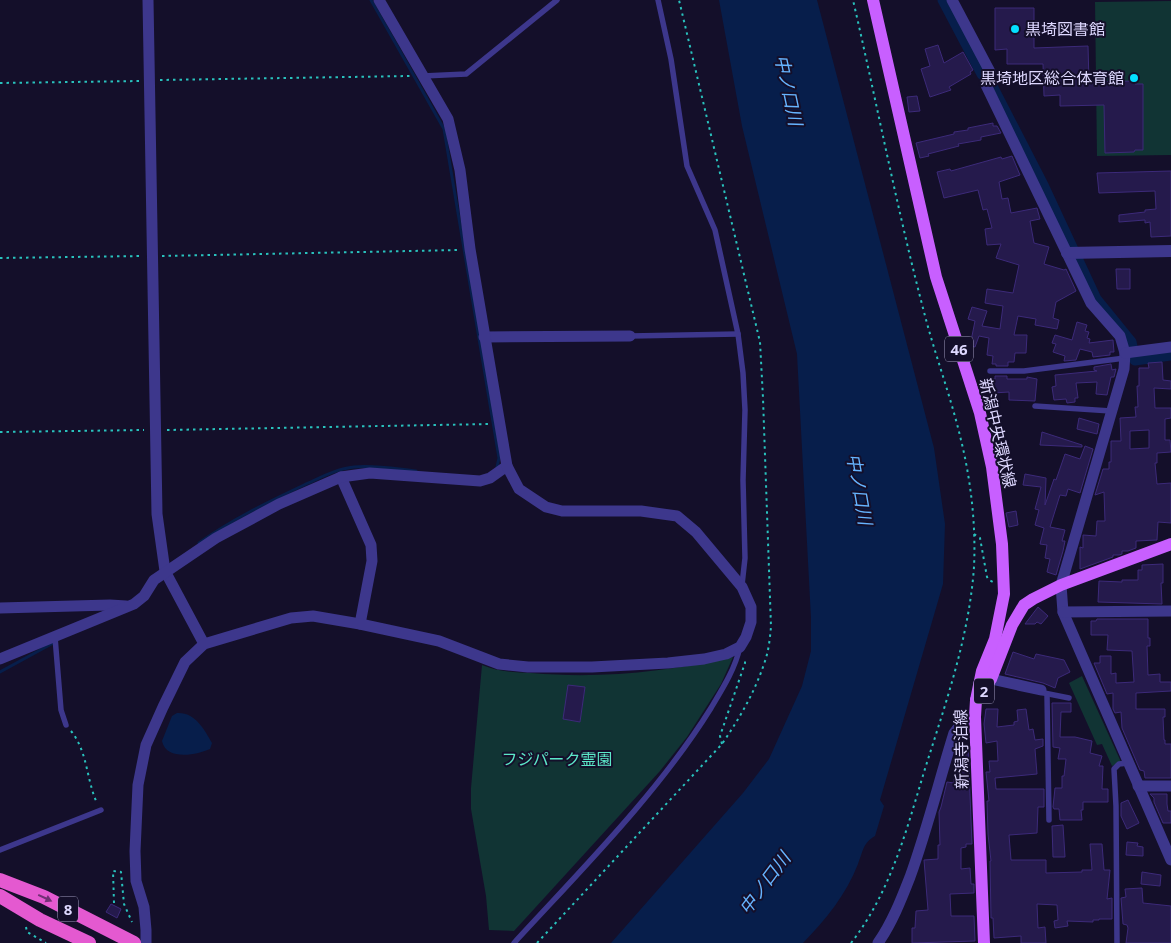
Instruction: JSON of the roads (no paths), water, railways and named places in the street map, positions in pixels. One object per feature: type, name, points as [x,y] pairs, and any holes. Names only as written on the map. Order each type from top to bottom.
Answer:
[{"type":"highway","name":"8","points":[[0,880],[44,897],[134,943]]},
{"type":"highway","name":"8","points":[[0,896],[40,920],[89,943]]},
{"type":"main road","name":"新潟中央環状線","points":[[873,0],[936,277],[980,413],[992,467],[1000,526],[1004,594],[995,639],[982,671],[976,700]]},
{"type":"main road","name":"新潟寺泊線","points":[[984,943],[975,717],[976,700],[991,679],[1012,625],[1024,605],[1061,585],[1171,544]]},
{"type":"street","points":[[148,0],[154,430],[157,514],[165,571],[204,644]]},
{"type":"street","points":[[146,943],[144,907],[136,881],[135,851],[138,785],[146,745],[163,707],[185,662],[204,644],[291,618],[314,616],[439,641],[500,664],[528,667],[592,667],[668,663],[704,659],[726,654],[740,647],[751,622],[751,607],[742,587],[696,532],[677,516],[641,511],[562,511],[546,508],[519,489],[507,466],[470,249],[460,170],[448,119],[379,0]]},
{"type":"street","points":[[952,0],[990,72],[986,85],[992,100],[1091,303],[1120,336],[1125,356],[1124,369],[1061,585],[1063,612],[1171,860]]},
{"type":"street","points":[[1067,253],[1171,251]]},
{"type":"street","points":[[484,337],[630,336]]},
{"type":"street","points":[[1125,356],[1171,347]]},
{"type":"street","points":[[0,659],[134,604],[144,596],[154,580],[165,571],[173,569],[216,538],[249,519],[341,477],[370,473],[480,481],[490,478],[507,466]]},
{"type":"street","points":[[341,477],[371,545],[372,561],[360,624]]},
{"type":"street","points":[[0,608],[126,606]]},
{"type":"street","points":[[1063,612],[1171,611]]},
{"type":"street","points":[[991,679],[1044,692]]},
{"type":"street","points":[[878,943],[890,924],[915,864],[954,733],[964,720],[975,717]]},
{"type":"street","points":[[1138,786],[1171,786]]},
{"type":"lane","points":[[423,76],[466,74],[557,0]]},
{"type":"lane","points":[[658,0],[670,59],[687,166],[715,230],[738,334],[745,410],[743,480],[744,558],[742,587]]},
{"type":"lane","points":[[630,336],[738,334]]},
{"type":"lane","points":[[990,371],[1024,371],[1125,356]]},
{"type":"lane","points":[[1035,406],[1111,410]]},
{"type":"lane","points":[[55,637],[61,710],[66,725]]},
{"type":"lane","points":[[514,943],[659,780],[696,732],[727,681],[738,658],[740,647]]},
{"type":"lane","points":[[1049,820],[1044,692],[1069,698]]},
{"type":"lane","points":[[1117,943],[1114,770],[1119,764],[1128,763]]},
{"type":"lane","points":[[0,850],[100,810]]},
{"type":"water","name":"中ノ口川","points":[[719,0],[817,0],[934,448],[945,524],[943,584],[880,800],[884,806],[875,836],[862,851],[848,886],[827,916],[803,943],[611,943],[743,793],[769,759],[802,686],[811,651],[811,618],[797,354],[742,126]]},
{"type":"water","points":[[177,713],[189,715],[198,722],[212,743],[210,749],[183,755],[169,752],[162,741],[172,716]]},
{"type":"waterway","points":[[371,0],[444,129],[499,458],[497,467]]},
{"type":"waterway","points":[[943,0],[982,74],[992,86],[1043,185],[1096,299],[1131,342],[1135,360],[1171,355]]},
{"type":"waterway","points":[[199,543],[250,512],[334,472],[347,468],[362,467],[416,471]]},
{"type":"waterway","points":[[0,672],[55,642]]},
{"type":"place","name":"黒埼図書館","points":[[1015,29]]},
{"type":"place","name":"黒埼地区総合体育館","points":[[1134,78]]},
{"type":"park label","name":"フジパーク霊園","points":[[557,759]]}]
